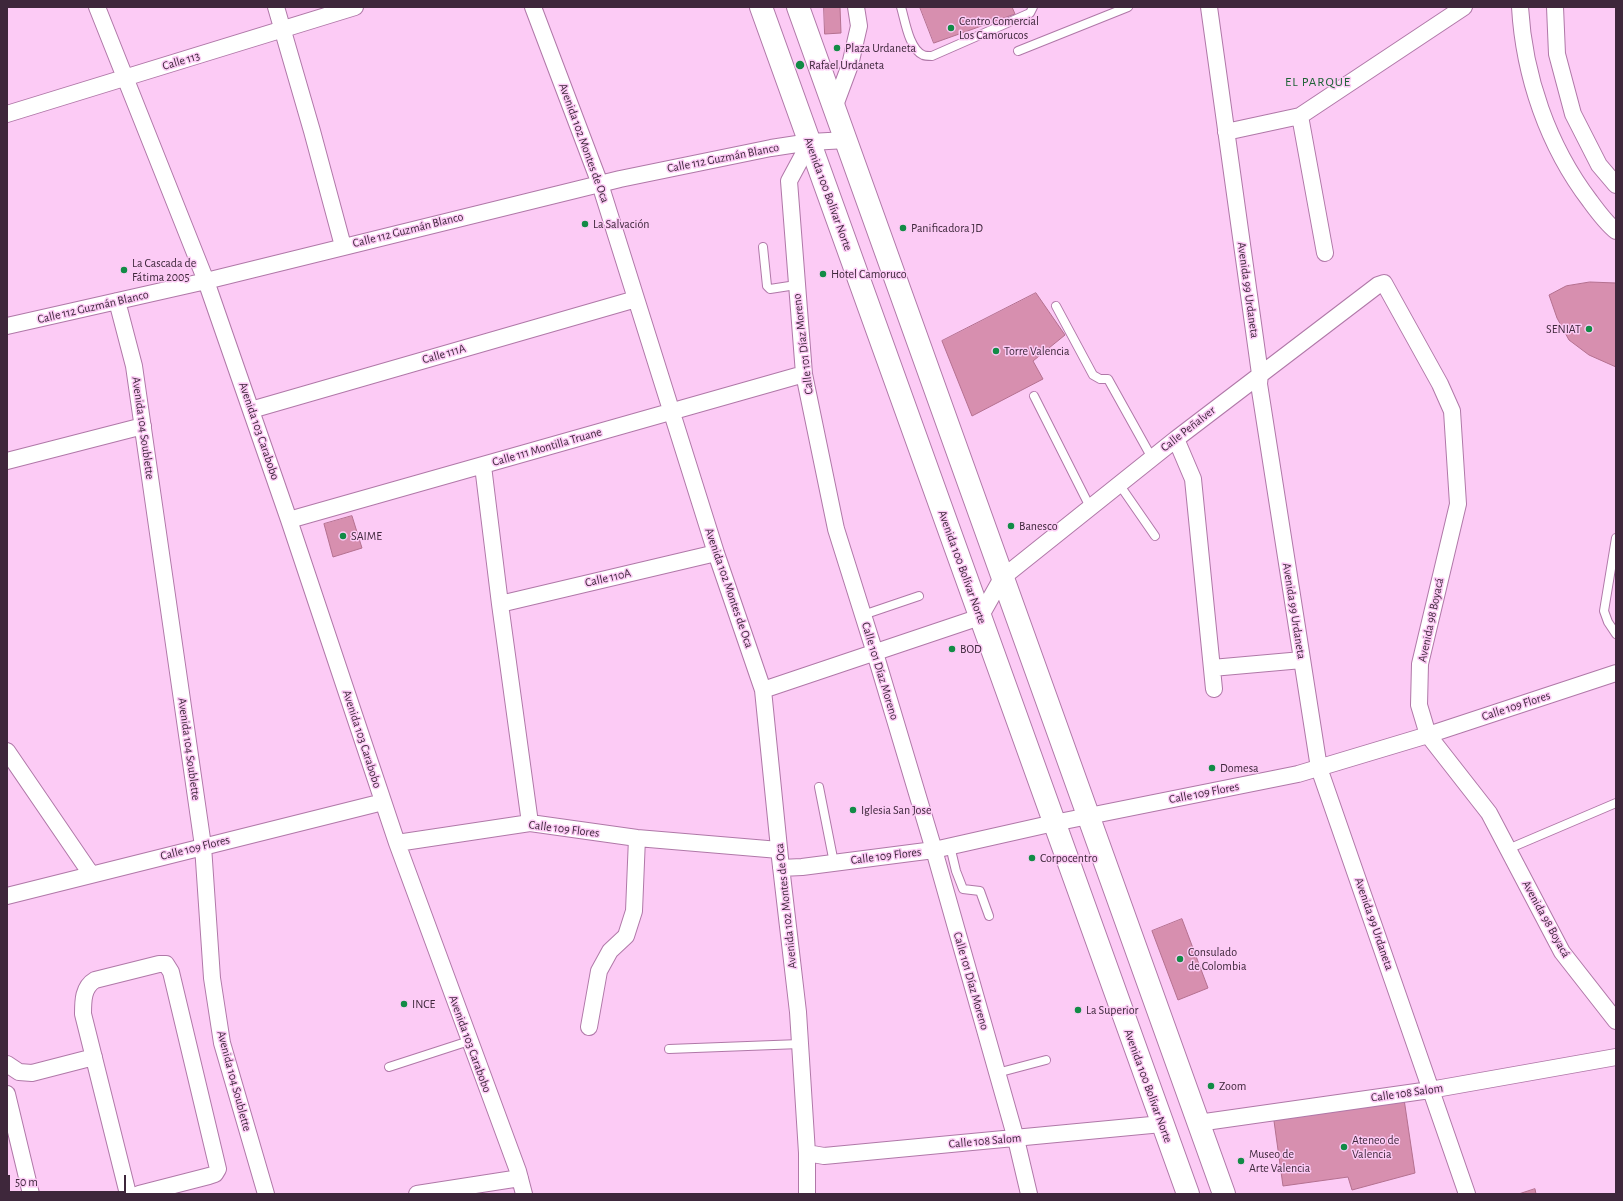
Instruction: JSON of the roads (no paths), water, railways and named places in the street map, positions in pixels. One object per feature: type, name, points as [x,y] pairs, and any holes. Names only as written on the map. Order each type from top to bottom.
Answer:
[{"type":"main road","name":"Avenida 100 Bolívar Norte","points":[[761,7],[1188,1194]]},
{"type":"main road","points":[[798,7],[1224,1194]]},
{"type":"street","name":"Avenida 103 Carabobo","points":[[96,7],[206,281],[289,520],[397,843],[520,1178],[524,1194]]},
{"type":"street","points":[[276,7],[343,246]]},
{"type":"street","name":"Calle 113","points":[[7,114],[355,7]]},
{"type":"street","name":"Avenida 102 Montes de Oca","points":[[533,7],[600,184],[716,552],[763,690],[800,1044],[807,1153],[807,1194]]},
{"type":"street","points":[[834,108],[850,65],[859,26],[856,7]]},
{"type":"street","name":"Avenida 99 Urdaneta","points":[[1209,7],[1260,374],[1259,384],[1319,768],[1467,1194]]},
{"type":"street","points":[[1226,132],[1300,116],[1464,7]]},
{"type":"street","points":[[1520,7],[1522,32],[1528,66],[1548,127],[1560,156],[1579,186],[1609,225],[1616,231]]},
{"type":"street","points":[[1555,7],[1557,54],[1573,114],[1599,165],[1616,185]]},
{"type":"street","points":[[1300,116],[1325,253]]},
{"type":"street","name":"Calle 112 Guzmán Blanco","points":[[7,326],[206,281],[343,246],[600,184],[750,152],[810,142],[847,140]]},
{"type":"street","name":"Calle 101 Díaz Moreno","points":[[810,142],[789,181],[804,374],[836,529],[934,850],[1016,1139],[1029,1194]]},
{"type":"street","name":"Avenida 98 Boyacá","points":[[1378,285],[1382,283],[1385,284],[1440,384],[1452,411],[1458,504],[1420,664],[1419,705],[1428,735],[1489,813],[1562,952],[1616,1021]]},
{"type":"street","name":"Calle Peñalver","points":[[1002,578],[1176,438],[1378,285]]},
{"type":"street","name":"Calle 111A","points":[[251,410],[636,299]]},
{"type":"street","name":"Avenida 104 Soublette","points":[[117,301],[134,366],[203,846],[212,978],[222,1043],[266,1194]]},
{"type":"street","name":"Calle 111 Montilla Truane","points":[[289,520],[804,374]]},
{"type":"street","points":[[7,461],[143,426]]},
{"type":"street","points":[[1176,438],[1193,479],[1214,689]]},
{"type":"street","points":[[483,466],[530,823]]},
{"type":"street","name":"Calle 110A","points":[[500,604],[716,552]]},
{"type":"street","points":[[763,690],[980,617],[1002,578]]},
{"type":"street","points":[[1212,668],[1302,660]]},
{"type":"street","name":"Calle 109 Flores","points":[[781,868],[802,867],[934,850],[1054,823],[1298,774],[1428,735],[1616,673]]},
{"type":"street","points":[[7,751],[91,874]]},
{"type":"street","name":"Calle 109 Flores","points":[[7,896],[383,802]]},
{"type":"street","name":"Calle 109 Flores","points":[[397,843],[530,823],[637,838],[779,850]]},
{"type":"street","points":[[589,1027],[599,971],[610,951],[626,936],[634,911],[637,838]]},
{"type":"street","points":[[128,1194],[83,1014],[84,993],[88,986],[96,980],[159,964],[166,964],[171,972],[218,1169],[215,1174],[209,1176],[139,1194]]},
{"type":"street","points":[[7,1064],[19,1072],[32,1073],[94,1057]]},
{"type":"street","name":"Calle 108 Salom","points":[[1198,1123],[1430,1090],[1616,1058]]},
{"type":"street","points":[[7,1094],[31,1194]]},
{"type":"street","name":"Calle 108 Salom","points":[[807,1153],[824,1156],[1162,1124]]},
{"type":"street","points":[[417,1194],[520,1178]]},
{"type":"lane","points":[[901,7],[910,39],[916,49],[923,55],[932,56],[1030,9]]},
{"type":"lane","points":[[1018,51],[1128,7]]},
{"type":"lane","points":[[763,247],[767,286],[770,289],[796,285]]},
{"type":"lane","points":[[1056,306],[1093,375],[1100,379],[1108,379],[1152,458]]},
{"type":"lane","points":[[1034,396],[1090,507]]},
{"type":"lane","points":[[1119,484],[1155,536]]},
{"type":"lane","points":[[1616,538],[1604,611],[1608,622],[1616,634]]},
{"type":"lane","points":[[863,615],[919,596]]},
{"type":"lane","points":[[819,787],[834,863]]},
{"type":"lane","points":[[1508,849],[1616,803]]},
{"type":"lane","points":[[950,846],[956,871],[963,889],[980,891],[989,916]]},
{"type":"lane","points":[[389,1067],[469,1041]]},
{"type":"lane","points":[[669,1049],[800,1044]]},
{"type":"lane","points":[[997,1073],[1046,1060]]},
{"type":"place","name":"Centro Comercial Los Camorucos","points":[[951,28]]},
{"type":"place","name":"Plaza Urdaneta","points":[[837,48]]},
{"type":"place","name":"Rafael Urdaneta","points":[[800,65]]},
{"type":"place","name":"La Salvación","points":[[585,224]]},
{"type":"place","name":"Panificadora JD","points":[[903,228]]},
{"type":"place","name":"La Cascada de Fátima 2005","points":[[124,270]]},
{"type":"place","name":"Hotel Camoruco","points":[[823,274]]},
{"type":"place","name":"SENIAT","points":[[1589,329]]},
{"type":"place","name":"Torre Valencia","points":[[996,351]]},
{"type":"place","name":"Banesco","points":[[1011,526]]},
{"type":"place","name":"SAIME","points":[[343,536]]},
{"type":"place","name":"BOD","points":[[952,649]]},
{"type":"place","name":"Domesa","points":[[1212,768]]},
{"type":"place","name":"Iglesia San Jose","points":[[853,810]]},
{"type":"place","name":"Corpocentro","points":[[1032,858]]},
{"type":"place","name":"Consulado de Colombia","points":[[1180,959]]},
{"type":"place","name":"INCE","points":[[404,1004]]},
{"type":"place","name":"La Superior","points":[[1078,1010]]},
{"type":"place","name":"Zoom","points":[[1211,1086]]},
{"type":"place","name":"Ateneo de Valencia","points":[[1344,1147]]},
{"type":"place","name":"Museo de Arte Valencia","points":[[1241,1161]]},
{"type":"district","name":"EL PARQUE","points":[[1318,82]]}]
